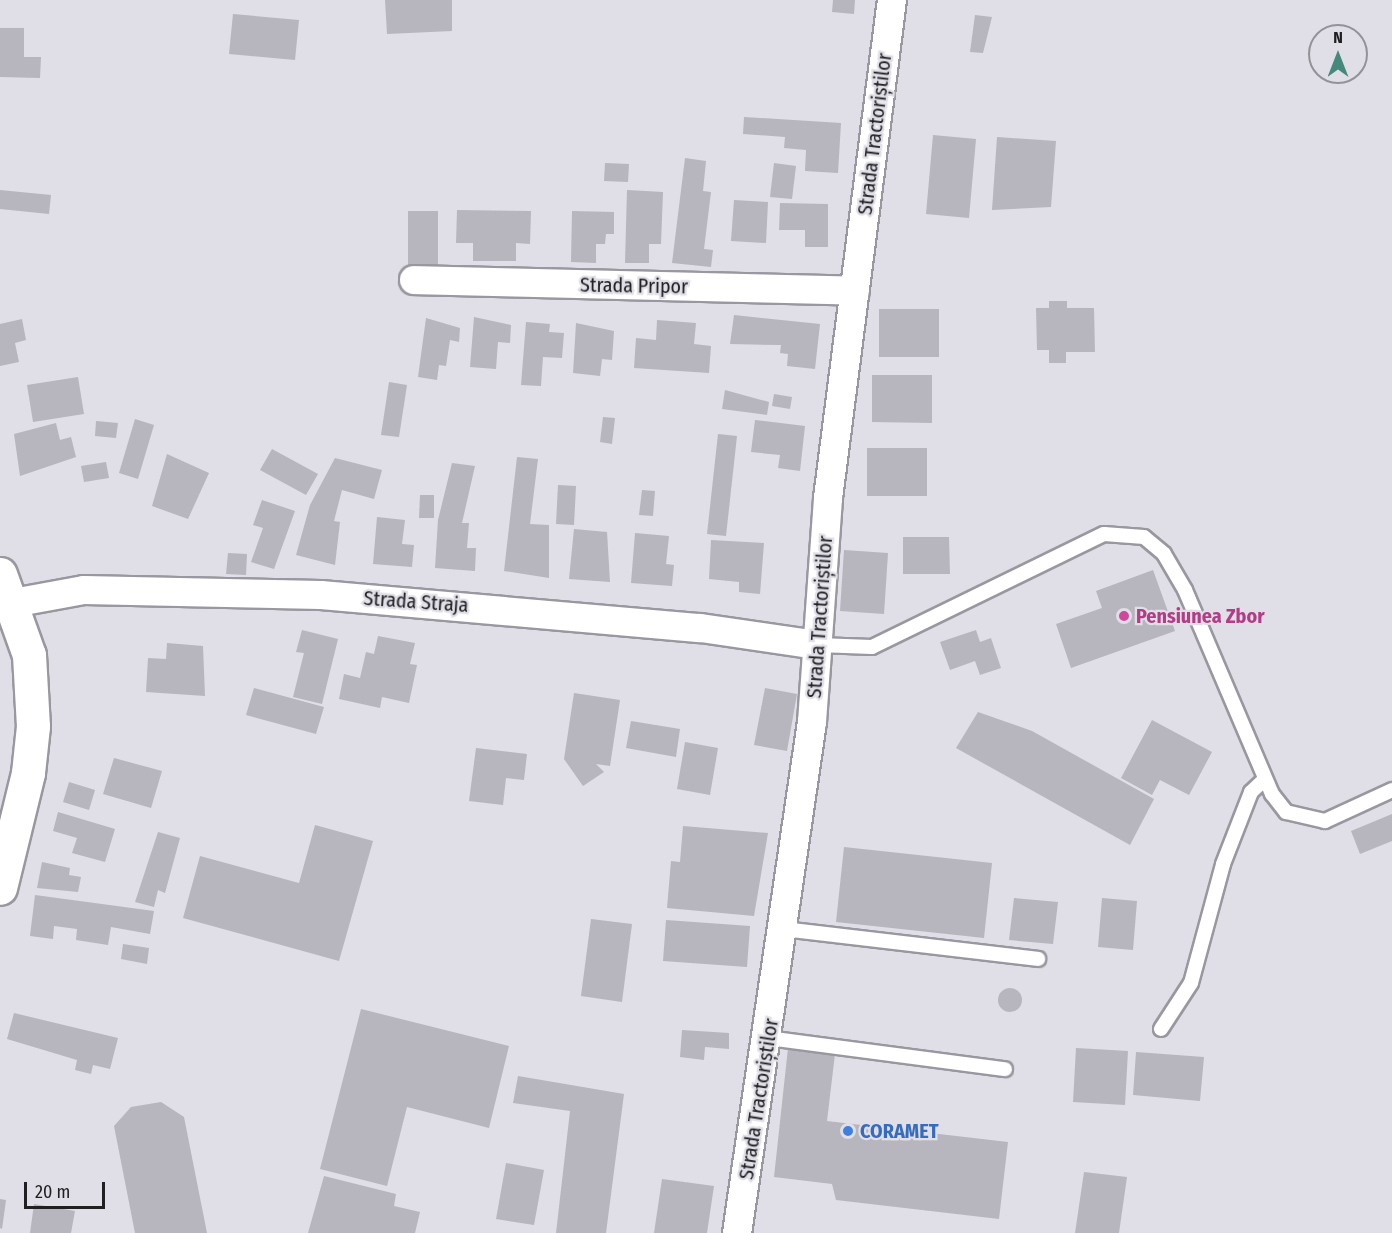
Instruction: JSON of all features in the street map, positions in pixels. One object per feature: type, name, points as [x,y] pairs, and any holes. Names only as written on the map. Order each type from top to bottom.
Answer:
[{"type":"main road","points":[[0,888],[28,773],[33,726],[29,655],[7,589]]},
{"type":"street","name":"Strada Tractoriștilor","points":[[737,1233],[784,929],[818,645],[828,498],[892,0]]},
{"type":"street","name":"Strada Pripor","points":[[414,280],[855,291]]},
{"type":"street","name":"Strada Straja","points":[[7,589],[321,595],[679,626],[818,645]]},
{"type":"lane","points":[[818,645],[872,646],[1104,534],[1144,537],[1164,554],[1185,590],[1265,779],[1286,812],[1306,821],[1335,818],[1392,790]]},
{"type":"lane","points":[[1161,1029],[1191,983],[1223,864],[1251,792],[1265,779]]},
{"type":"lane","points":[[784,929],[1038,959]]},
{"type":"lane","points":[[768,1038],[1005,1069]]},
{"type":"building","points":[[385,0],[452,0],[452,31],[387,34]]},
{"type":"building","points":[[833,0],[855,0],[854,14],[832,12]]},
{"type":"building","points":[[233,14],[299,20],[295,60],[229,54]]},
{"type":"building","points":[[975,15],[992,17],[983,53],[970,52]]},
{"type":"building","points":[[0,28],[24,28],[24,57],[41,57],[40,78],[0,77]]},
{"type":"building","points":[[744,117],[841,123],[838,173],[805,171],[806,150],[784,148],[785,137],[743,134]]},
{"type":"building","points":[[933,135],[976,139],[969,218],[926,214]]},
{"type":"building","points":[[997,137],[1056,141],[1051,207],[992,210]]},
{"type":"building","points":[[685,158],[706,161],[703,191],[711,192],[704,249],[713,250],[711,267],[672,263]]},
{"type":"building","points":[[605,163],[629,164],[628,182],[604,181]]},
{"type":"building","points":[[774,163],[796,166],[792,199],[770,197]]},
{"type":"building","points":[[0,190],[51,195],[49,214],[0,209]]},
{"type":"building","points":[[627,190],[663,192],[661,244],[649,244],[649,263],[625,263]]},
{"type":"building","points":[[734,200],[768,202],[766,243],[731,241]]},
{"type":"building","points":[[780,203],[828,204],[828,247],[805,247],[805,230],[779,230]]},
{"type":"building","points":[[457,210],[531,211],[530,244],[516,243],[516,261],[473,261],[473,243],[456,243]]},
{"type":"building","points":[[408,211],[438,211],[438,266],[408,266]]},
{"type":"building","points":[[572,211],[614,212],[614,234],[606,234],[605,244],[596,244],[596,263],[571,262]]},
{"type":"building","points":[[1049,301],[1067,301],[1067,308],[1094,308],[1095,352],[1066,352],[1066,363],[1049,363],[1049,350],[1037,350],[1036,308],[1049,308]]},
{"type":"building","points":[[879,309],[939,309],[939,357],[879,357]]},
{"type":"building","points":[[734,315],[820,324],[815,369],[787,366],[788,354],[780,353],[781,345],[730,344]]},
{"type":"building","points":[[474,317],[511,325],[510,343],[498,342],[496,369],[470,367]]},
{"type":"building","points":[[426,318],[460,328],[459,342],[450,340],[446,366],[439,365],[437,380],[418,377]]},
{"type":"building","points":[[22,319],[26,340],[15,343],[19,362],[0,366],[0,324]]},
{"type":"building","points":[[657,320],[696,323],[694,344],[711,346],[709,373],[634,368],[636,338],[656,340]]},
{"type":"building","points":[[526,322],[550,324],[549,332],[564,333],[562,358],[543,357],[541,386],[521,385]]},
{"type":"building","points":[[576,323],[614,331],[612,360],[602,359],[600,376],[573,373]]},
{"type":"building","points":[[872,375],[932,375],[932,423],[872,422]]},
{"type":"building","points":[[78,377],[84,414],[33,422],[27,385]]},
{"type":"building","points":[[389,382],[407,385],[399,437],[381,435]]},
{"type":"building","points":[[725,390],[769,402],[767,415],[722,409]]},
{"type":"building","points":[[774,394],[792,397],[790,409],[772,406]]},
{"type":"building","points":[[603,417],[615,418],[612,444],[600,442]]},
{"type":"building","points":[[135,419],[154,425],[138,479],[119,473]]},
{"type":"building","points":[[755,420],[805,426],[800,471],[778,468],[780,455],[751,452]]},
{"type":"building","points":[[96,421],[118,423],[116,438],[95,436]]},
{"type":"building","points":[[56,423],[60,440],[71,437],[76,457],[20,476],[14,434]]},
{"type":"building","points":[[718,434],[737,436],[726,536],[707,534]]},
{"type":"building","points":[[867,448],[927,448],[927,496],[867,496]]},
{"type":"building","points":[[272,449],[318,474],[306,495],[260,470]]},
{"type":"building","points":[[167,454],[209,473],[188,519],[152,506]]},
{"type":"building","points":[[517,457],[538,459],[530,524],[549,525],[549,578],[504,571]]},
{"type":"building","points":[[335,458],[382,470],[374,499],[342,490],[334,521],[340,522],[335,565],[296,555],[310,505]]},
{"type":"building","points":[[106,462],[109,478],[84,482],[81,466]]},
{"type":"building","points":[[452,463],[475,466],[462,523],[469,523],[467,548],[476,548],[475,571],[435,568],[438,520]]},
{"type":"building","points":[[558,485],[576,486],[574,525],[556,524]]},
{"type":"building","points":[[642,490],[655,491],[653,516],[639,515]]},
{"type":"building","points":[[420,495],[434,495],[434,518],[419,518]]},
{"type":"building","points":[[262,500],[295,511],[274,569],[251,562],[263,528],[253,525]]},
{"type":"building","points":[[377,517],[405,520],[402,544],[414,545],[412,567],[373,564]]},
{"type":"building","points":[[574,529],[607,532],[610,582],[569,579]]},
{"type":"building","points":[[635,533],[669,536],[666,564],[674,565],[672,586],[631,583]]},
{"type":"building","points":[[903,537],[949,537],[950,574],[903,574]]},
{"type":"building","points":[[711,540],[764,543],[760,594],[739,592],[739,582],[709,579]]},
{"type":"building","points":[[844,550],[888,553],[884,614],[840,611]]},
{"type":"building","points":[[228,553],[247,554],[246,575],[226,574]]},
{"type":"building","name":"Pensiunea Zbor","points":[[1153,570],[1175,631],[1071,668],[1056,624],[1102,608],[1096,591]]},
{"type":"building","points":[[302,630],[338,639],[322,704],[293,697],[304,653],[296,652]]},
{"type":"building","points":[[976,630],[980,642],[991,638],[1001,668],[980,675],[975,661],[950,670],[940,642]]},
{"type":"building","points":[[378,636],[415,643],[410,664],[417,665],[409,703],[382,697],[380,708],[339,699],[344,674],[360,678],[366,652],[374,654]]},
{"type":"building","points":[[167,643],[203,646],[205,696],[146,692],[148,658],[166,659]]},
{"type":"building","points":[[254,688],[324,707],[316,734],[246,715]]},
{"type":"building","points":[[765,688],[797,694],[787,751],[754,745]]},
{"type":"building","points":[[574,693],[620,700],[610,766],[596,764],[604,772],[583,786],[564,759]]},
{"type":"building","points":[[978,712],[1032,731],[1154,799],[1130,845],[956,748]]},
{"type":"building","points":[[1152,720],[1212,752],[1189,795],[1160,780],[1152,795],[1121,778]]},
{"type":"building","points":[[631,721],[680,729],[676,757],[626,748]]},
{"type":"building","points":[[685,742],[718,748],[710,795],[677,789]]},
{"type":"building","points":[[476,748],[527,754],[524,780],[506,778],[503,805],[469,801]]},
{"type":"building","points":[[114,758],[162,771],[151,808],[103,794]]},
{"type":"building","points":[[69,782],[95,790],[89,810],[63,802]]},
{"type":"building","points":[[58,812],[115,829],[105,862],[72,853],[77,838],[53,831]]},
{"type":"building","points":[[1392,814],[1392,841],[1360,854],[1351,831]]},
{"type":"building","points":[[315,825],[373,841],[339,961],[183,918],[200,856],[299,883]]},
{"type":"building","points":[[683,826],[768,833],[754,916],[667,908],[671,861],[680,862]]},
{"type":"building","points":[[158,832],[180,838],[165,893],[158,890],[154,907],[135,902]]},
{"type":"building","points":[[844,847],[992,863],[984,938],[836,922]]},
{"type":"building","points":[[42,862],[70,868],[69,875],[81,877],[78,892],[37,888]]},
{"type":"building","points":[[35,895],[154,911],[150,934],[111,927],[108,945],[76,940],[77,929],[54,926],[53,939],[30,936]]},
{"type":"building","points":[[1014,898],[1058,902],[1053,944],[1009,940]]},
{"type":"building","points":[[1102,898],[1137,901],[1133,950],[1098,947]]},
{"type":"building","points":[[591,919],[632,924],[622,1002],[581,996]]},
{"type":"building","points":[[666,920],[750,926],[747,967],[663,961]]},
{"type":"building","points":[[123,944],[149,948],[147,964],[121,959]]},
{"type":"building","points":[[1010,988],[1019,991],[1022,1000],[1019,1009],[1010,1012],[1001,1009],[998,1000],[1001,991]]},
{"type":"building","points":[[361,1009],[509,1046],[489,1128],[407,1107],[387,1186],[320,1169]]},
{"type":"building","points":[[14,1013],[118,1038],[110,1069],[93,1065],[91,1074],[75,1070],[77,1060],[7,1039]]},
{"type":"building","points":[[682,1030],[729,1033],[729,1049],[705,1047],[704,1060],[680,1057]]},
{"type":"building","name":"CORAMET","points":[[788,1048],[835,1054],[827,1121],[1008,1142],[999,1219],[836,1200],[832,1184],[774,1177]]},
{"type":"building","points":[[1076,1048],[1128,1051],[1125,1105],[1073,1102]]},
{"type":"building","points":[[1136,1052],[1204,1057],[1200,1101],[1133,1095]]},
{"type":"building","points":[[518,1076],[624,1094],[606,1233],[556,1233],[570,1111],[513,1103]]},
{"type":"building","points":[[161,1102],[184,1117],[207,1233],[135,1233],[114,1126],[131,1107]]},
{"type":"building","points":[[506,1163],[544,1170],[534,1225],[496,1219]]},
{"type":"building","points":[[1084,1172],[1127,1177],[1119,1233],[1075,1233]]},
{"type":"building","points":[[324,1176],[396,1194],[394,1206],[420,1212],[415,1233],[308,1233]]},
{"type":"building","points":[[662,1179],[714,1186],[707,1233],[654,1233]]},
{"type":"building","points":[[0,1199],[6,1200],[2,1229],[0,1228]]},
{"type":"building","points":[[34,1204],[75,1211],[71,1233],[30,1233]]},
{"type":"place","name":"Pensiunea Zbor","points":[[1124,616]]},
{"type":"place","name":"CORAMET","points":[[848,1131]]}]
